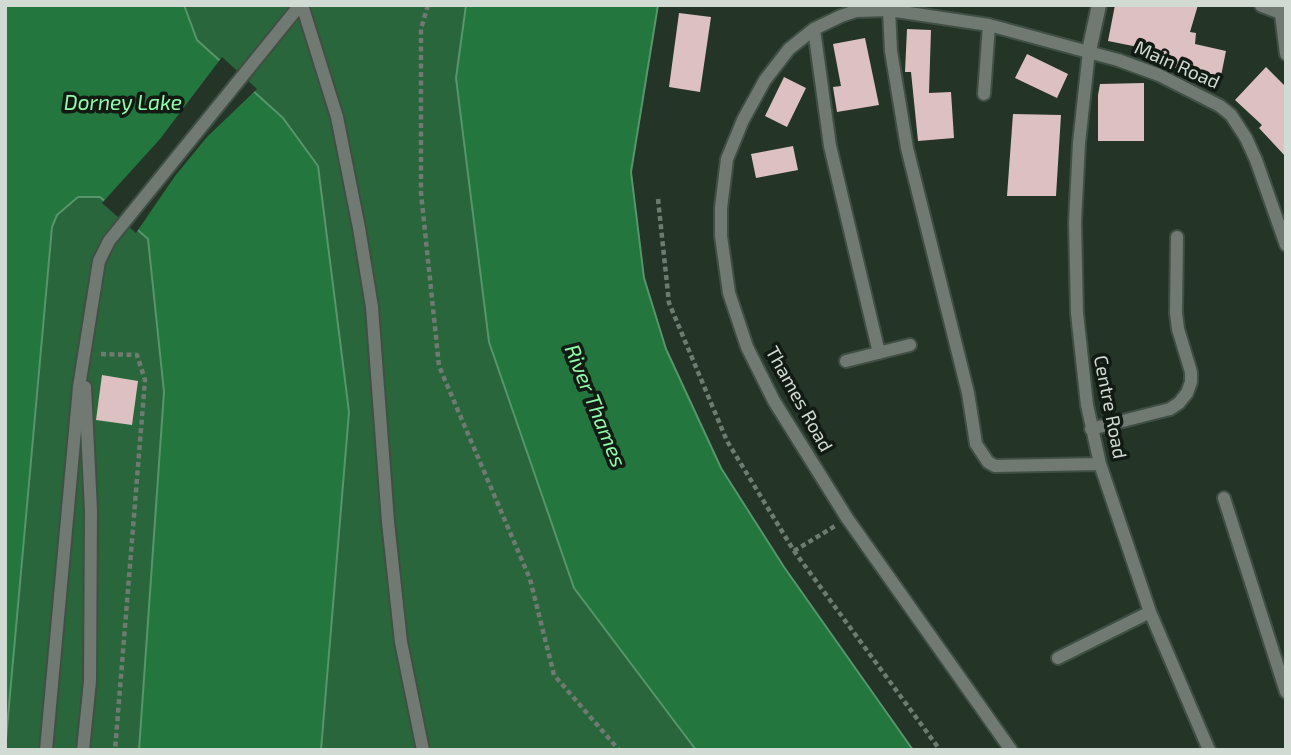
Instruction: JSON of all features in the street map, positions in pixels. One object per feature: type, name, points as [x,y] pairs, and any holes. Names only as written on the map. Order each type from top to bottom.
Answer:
[{"type":"street","points":[[1089,51],[1099,5]]},
{"type":"street","points":[[1262,5],[1284,14]]},
{"type":"lane","points":[[46,750],[79,387],[99,261],[109,241],[301,6]]},
{"type":"lane","points":[[301,6],[337,117],[372,307],[388,522],[401,642],[423,750]]},
{"type":"lane","name":"Thames Road","points":[[1011,750],[847,518],[779,410],[751,356],[729,293],[721,236],[722,181],[733,141],[776,64],[789,49],[814,29],[856,11],[889,10],[989,25],[1089,51]]},
{"type":"lane","points":[[889,10],[891,51],[907,148],[965,380],[976,444],[988,462],[1005,467],[1100,464]]},
{"type":"lane","points":[[1284,14],[1286,54]]},
{"type":"lane","points":[[984,94],[989,25]]},
{"type":"lane","points":[[814,29],[830,146],[879,353]]},
{"type":"lane","name":"Main Road","points":[[1089,51],[1158,75],[1208,99],[1231,115],[1256,160],[1286,246]]},
{"type":"lane","name":"Centre Road","points":[[1089,51],[1079,143],[1075,254],[1080,355],[1091,429],[1100,464],[1150,612],[1209,750]]},
{"type":"lane","points":[[1091,429],[1170,409],[1187,393],[1191,372],[1176,313],[1177,237]]},
{"type":"lane","points":[[846,361],[910,345]]},
{"type":"lane","points":[[83,750],[90,681],[91,524],[84,352]]},
{"type":"lane","points":[[1224,498],[1286,692]]},
{"type":"lane","points":[[1058,658],[1150,612]]},
{"type":"path","points":[[428,5],[421,29],[421,193],[439,366],[530,579],[554,675],[619,750]]},
{"type":"path","points":[[658,198],[670,303],[726,441],[794,551],[940,750]]},
{"type":"path","points":[[99,354],[137,355],[145,380],[115,750]]},
{"type":"path","points":[[794,551],[847,518]]},
{"type":"shaded area","points":[[184,5],[466,5],[456,78],[489,342],[574,588],[696,750],[321,750],[331,618],[283,118],[197,40]]},
{"type":"shaded area","points":[[78,197],[100,197],[148,238],[164,392],[139,750],[5,750],[52,227],[57,215]]},
{"type":"water","name":"Dorney Lake","points":[[5,5],[184,5],[197,40],[283,118],[318,166],[349,412],[321,750],[139,750],[164,392],[148,239],[100,197],[78,197],[57,215],[52,227],[5,750]]},
{"type":"water","name":"River Thames","points":[[466,5],[658,5],[631,172],[644,278],[666,349],[721,468],[784,567],[913,750],[696,750],[574,588],[489,342],[456,78]]},
{"type":"pier","points":[[222,57],[257,89],[207,137],[175,176],[136,233],[102,203],[160,139]]},
{"type":"building","points":[[1115,5],[1198,5],[1190,32],[1196,33],[1195,44],[1226,51],[1221,76],[1154,64],[1147,61],[1148,49],[1108,41]]},
{"type":"building","points":[[679,13],[711,17],[700,92],[669,87]]},
{"type":"building","points":[[907,29],[931,30],[929,93],[951,92],[954,138],[918,141],[911,72],[905,72]]},
{"type":"building","points":[[865,38],[879,105],[837,112],[833,87],[841,86],[833,44]]},
{"type":"building","points":[[1027,54],[1068,74],[1057,98],[1015,78]]},
{"type":"building","points":[[1266,67],[1286,87],[1286,157],[1259,128],[1262,125],[1235,100]]},
{"type":"building","points":[[784,77],[806,88],[787,127],[765,116]]},
{"type":"building","points":[[1144,83],[1144,141],[1098,141],[1100,84]]},
{"type":"building","points":[[1013,114],[1061,115],[1056,196],[1007,196]]},
{"type":"building","points":[[793,146],[798,170],[756,178],[751,154]]},
{"type":"building","points":[[102,375],[138,381],[132,425],[96,420]]}]
